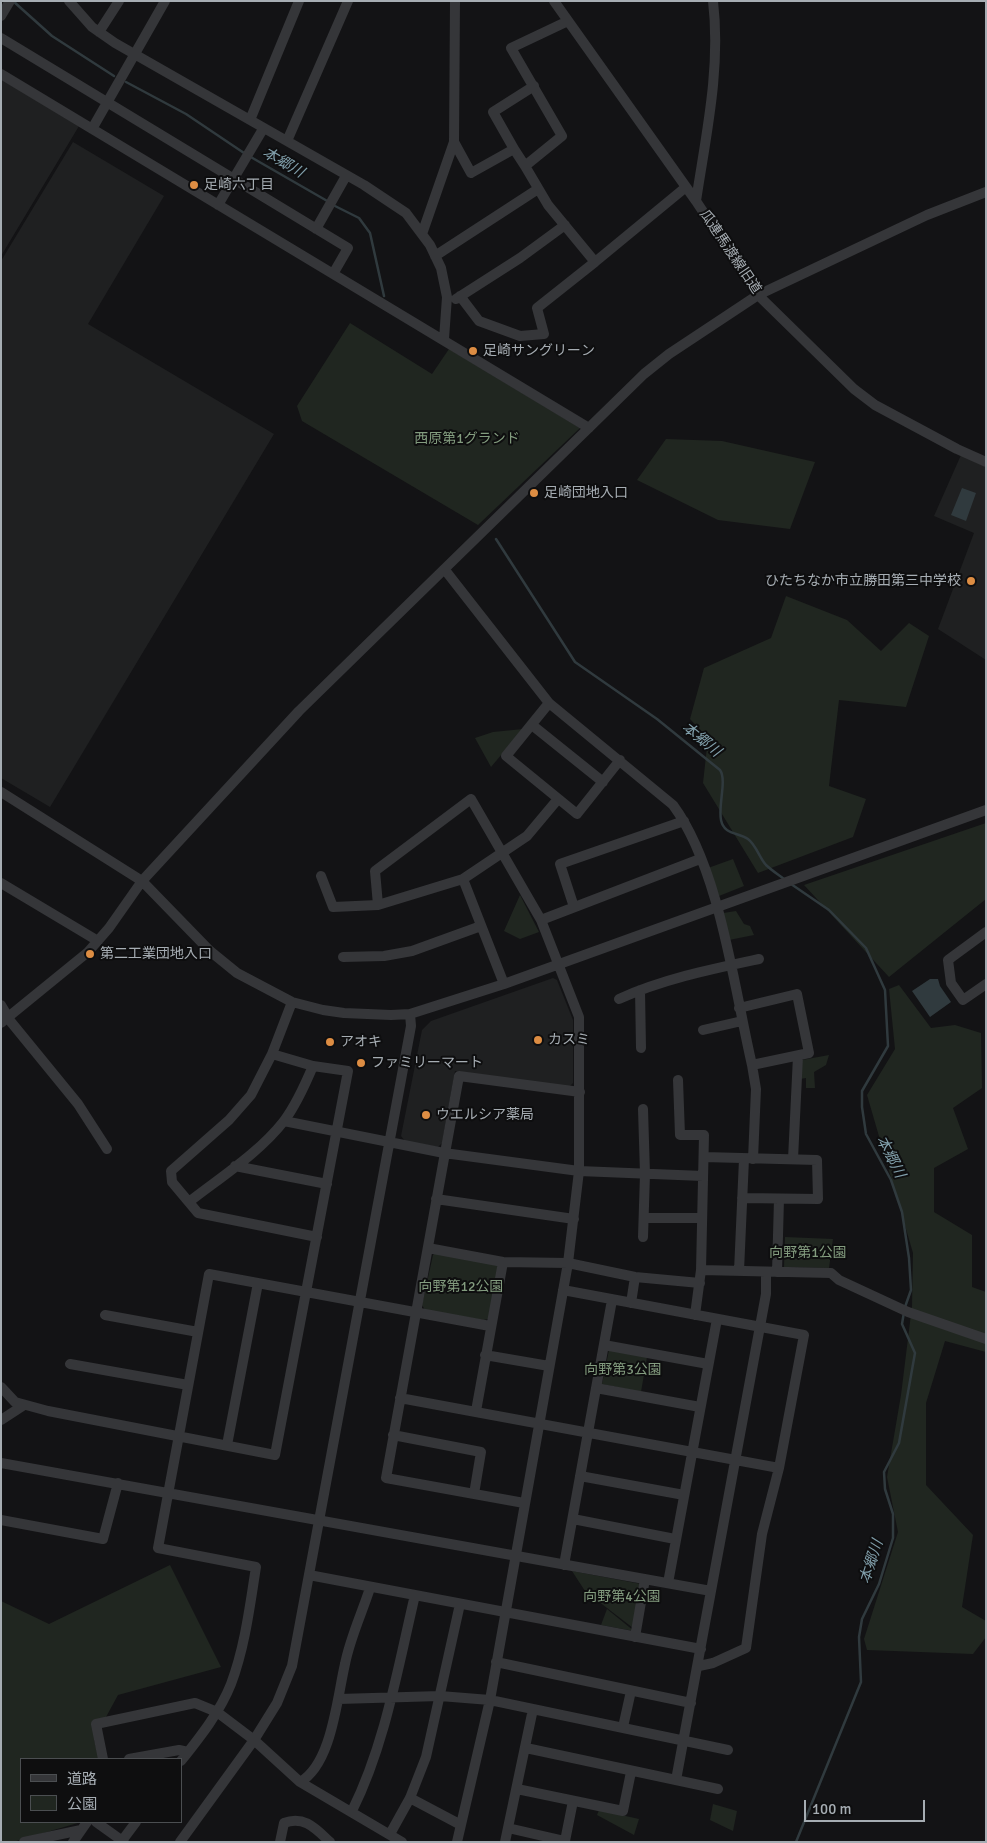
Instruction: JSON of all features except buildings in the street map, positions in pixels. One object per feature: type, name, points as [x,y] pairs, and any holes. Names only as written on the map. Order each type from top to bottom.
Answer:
[{"type":"street","points":[[68,1],[99,32],[134,54],[287,141],[406,213],[422,234],[441,268],[447,305],[444,339]]},
{"type":"street","points":[[99,32],[118,1]]},
{"type":"street","points":[[92,129],[165,1]]},
{"type":"street","points":[[250,120],[299,1]]},
{"type":"street","points":[[287,141],[348,1]]},
{"type":"street","points":[[422,234],[454,142],[456,1]]},
{"type":"street","name":"瓜連馬渡線旧道","points":[[554,1],[696,201],[758,295],[854,389],[875,405],[931,436],[986,462]]},
{"type":"street","points":[[696,201],[713,87],[717,33],[713,1]]},
{"type":"street","points":[[525,166],[562,136],[511,48],[568,21]]},
{"type":"street","points":[[1,38],[348,248],[333,274]]},
{"type":"street","points":[[1,74],[589,428]]},
{"type":"street","points":[[534,86],[493,112],[538,189],[595,262]]},
{"type":"street","points":[[218,205],[263,128]]},
{"type":"street","points":[[454,142],[471,173],[514,149]]},
{"type":"street","points":[[316,229],[346,176]]},
{"type":"street","points":[[460,296],[479,321],[520,336],[544,334],[537,308],[686,187]]},
{"type":"street","points":[[435,256],[538,189]]},
{"type":"street","points":[[4,1020],[98,941],[142,881],[299,711],[644,374],[669,354],[758,295],[927,215],[986,192]]},
{"type":"street","points":[[447,305],[520,258],[565,225]]},
{"type":"street","points":[[445,570],[549,704],[620,760],[672,805],[684,821],[700,859],[717,906],[756,1089],[749,1158],[742,1198],[739,1271]]},
{"type":"street","points":[[549,704],[506,756],[577,814],[620,760]]},
{"type":"street","points":[[532,725],[603,782]]},
{"type":"street","points":[[1,792],[142,881],[210,951],[237,973],[292,1002],[323,1010],[365,1015],[410,1014],[504,984],[986,810]]},
{"type":"street","points":[[378,905],[375,871],[471,799],[541,920],[579,1017],[579,1171],[568,1263],[504,1612],[490,1700],[457,1842]]},
{"type":"street","points":[[322,876],[333,907],[378,905],[462,879],[527,836],[558,799]]},
{"type":"street","points":[[574,908],[560,864],[684,821]]},
{"type":"street","points":[[541,920],[700,859]]},
{"type":"street","points":[[462,879],[504,984]]},
{"type":"street","points":[[1,883],[98,941]]},
{"type":"street","points":[[343,957],[384,956],[412,951],[480,926]]},
{"type":"street","points":[[985,985],[963,1000],[950,984],[948,960],[986,932]]},
{"type":"street","points":[[619,999],[640,990],[759,958]]},
{"type":"street","points":[[640,990],[641,1048]]},
{"type":"street","points":[[739,1008],[798,994],[809,1053],[752,1066]]},
{"type":"street","points":[[292,1002],[272,1054],[252,1095],[229,1120],[170,1171],[172,1182],[198,1213],[317,1236]]},
{"type":"street","points":[[1,1005],[4,1020],[78,1104],[108,1149]]},
{"type":"street","points":[[180,1842],[254,1740],[277,1703],[292,1666],[361,1303],[411,1026],[410,1014]]},
{"type":"street","points":[[703,1030],[742,1021]]},
{"type":"street","points":[[1,1387],[15,1402],[24,1405],[275,1455],[348,1071],[313,1066],[272,1054]]},
{"type":"street","points":[[793,1159],[798,1056]]},
{"type":"street","points":[[190,1202],[235,1166],[284,1121],[304,1087],[313,1066]]},
{"type":"street","points":[[524,1503],[386,1478],[414,1312],[428,1248],[459,1076],[580,1092]]},
{"type":"street","points":[[678,1080],[680,1135],[704,1135],[701,1270],[695,1314]]},
{"type":"street","points":[[643,1109],[645,1174],[643,1236]]},
{"type":"street","points":[[284,1121],[444,1153],[579,1171],[703,1176]]},
{"type":"street","points":[[704,1157],[817,1160],[818,1199],[742,1198]]},
{"type":"street","points":[[235,1166],[327,1184]]},
{"type":"street","points":[[436,1199],[574,1219]]},
{"type":"street","points":[[777,1272],[779,1199]]},
{"type":"street","points":[[644,1218],[702,1218]]},
{"type":"street","points":[[428,1248],[503,1262],[568,1263],[635,1277],[700,1284]]},
{"type":"street","points":[[476,1411],[503,1262]]},
{"type":"street","points":[[701,1270],[831,1273],[839,1280],[905,1311],[986,1340]]},
{"type":"street","points":[[676,1780],[766,1294],[766,1272]]},
{"type":"street","points":[[182,1761],[217,1712],[231,1684],[241,1648],[256,1567],[158,1548],[209,1274],[490,1326]]},
{"type":"street","points":[[631,1303],[635,1277]]},
{"type":"street","points":[[227,1445],[258,1283]]},
{"type":"street","points":[[563,1290],[804,1334],[779,1468],[762,1534],[746,1648],[713,1663],[698,1666]]},
{"type":"street","points":[[564,1564],[612,1300]]},
{"type":"street","points":[[105,1315],[198,1332]]},
{"type":"street","points":[[668,1583],[716,1319]]},
{"type":"street","points":[[604,1345],[708,1364]]},
{"type":"street","points":[[485,1354],[549,1366]]},
{"type":"street","points":[[70,1364],[188,1385]]},
{"type":"street","points":[[596,1388],[700,1407]]},
{"type":"street","points":[[400,1398],[779,1468]]},
{"type":"street","points":[[1,1420],[24,1405]]},
{"type":"street","points":[[393,1434],[481,1452],[474,1494]]},
{"type":"street","points":[[1,1462],[711,1592]]},
{"type":"street","points":[[580,1476],[684,1495]]},
{"type":"street","points":[[1,1520],[103,1540],[118,1483]]},
{"type":"street","points":[[573,1519],[676,1538]]},
{"type":"street","points":[[309,1575],[701,1649]]},
{"type":"street","points":[[635,1636],[645,1579]]},
{"type":"street","points":[[300,1782],[310,1777],[321,1758],[339,1699],[345,1663],[370,1588]]},
{"type":"street","points":[[352,1811],[366,1782],[391,1697],[415,1595]]},
{"type":"street","points":[[390,1834],[410,1798],[426,1757],[460,1604]]},
{"type":"street","points":[[496,1662],[691,1703]]},
{"type":"street","points":[[623,1727],[631,1690]]},
{"type":"street","points":[[339,1699],[440,1696],[490,1700],[728,1750]]},
{"type":"street","points":[[103,1758],[96,1724],[195,1703],[217,1712],[254,1740],[300,1782],[402,1842]]},
{"type":"street","points":[[505,1842],[518,1789],[533,1709]]},
{"type":"street","points":[[526,1748],[631,1772],[718,1789]]},
{"type":"street","points":[[134,1758],[178,1750],[188,1752]]},
{"type":"street","points":[[518,1789],[623,1811],[631,1772]]},
{"type":"street","points":[[410,1798],[461,1825]]},
{"type":"street","points":[[508,1828],[565,1841],[573,1801]]},
{"type":"street","points":[[280,1842],[284,1823],[291,1820],[305,1821],[330,1842]]},
{"type":"street","points":[[97,1823],[122,1841],[135,1823]]},
{"type":"street","points":[[24,1842],[84,1826]]},
{"type":"street","points":[[73,1842],[84,1826]]},
{"type":"shaded area","points":[[1,79],[79,126],[1,256]]},
{"type":"shaded area","points":[[73,142],[164,196],[88,324],[274,434],[50,807],[1,778],[1,261]]},
{"type":"shaded area","name":"ひたちなか市立勝田第三中学校","points":[[961,455],[986,467],[986,660],[938,629],[974,533],[934,516]]},
{"type":"shaded area","points":[[962,488],[976,493],[966,521],[951,515]]},
{"type":"shaded area","points":[[553,978],[557,980],[573,1020],[573,1083],[569,1087],[455,1071],[442,1143],[438,1147],[405,1141],[401,1136],[422,1030],[431,1021]]},
{"type":"shaded area","points":[[930,979],[938,979],[940,986],[951,1002],[930,1017],[912,991]]},
{"type":"green space","name":"西原第1グランド","points":[[350,323],[432,374],[449,349],[580,428],[478,525],[302,421],[297,406]]},
{"type":"green space","points":[[666,439],[722,441],[815,462],[790,529],[718,520],[637,480]]},
{"type":"green space","points":[[786,596],[847,620],[881,651],[909,623],[929,636],[906,707],[839,700],[829,786],[866,799],[853,837],[758,873],[703,783],[708,738],[690,719],[704,668],[771,638]]},
{"type":"green space","points":[[523,729],[491,767],[475,738],[493,732]]},
{"type":"green space","points":[[986,823],[986,899],[889,977],[804,885]]},
{"type":"green space","points":[[733,859],[744,886],[719,896],[708,868]]},
{"type":"green space","points":[[520,895],[539,932],[520,939],[504,931]]},
{"type":"green space","points":[[736,911],[744,924],[750,926],[754,935],[729,940],[723,913]]},
{"type":"green space","points":[[899,985],[931,1028],[955,1025],[981,1033],[982,1088],[953,1108],[968,1149],[934,1168],[934,1212],[972,1235],[972,1287],[986,1292],[986,1352],[945,1341],[926,1403],[926,1485],[973,1535],[962,1607],[986,1621],[986,1637],[973,1654],[867,1650],[864,1639],[898,1532],[887,1477],[901,1395],[912,1306],[913,1253],[867,1095],[895,1049],[889,989]]},
{"type":"green space","points":[[829,1055],[826,1065],[814,1072],[815,1088],[806,1088],[806,1078],[800,1079],[802,1060]]},
{"type":"green space","name":"向野第1公園","points":[[785,1237],[833,1239],[829,1268],[784,1267]]},
{"type":"green space","name":"向野第12公園","points":[[436,1252],[496,1264],[499,1269],[489,1319],[483,1320],[425,1310],[422,1305],[433,1255]]},
{"type":"green space","name":"向野第3公園","points":[[609,1350],[647,1357],[641,1392],[602,1384]]},
{"type":"green space","points":[[170,1565],[221,1667],[118,1695],[94,1739],[99,1758],[20,1758],[20,1823],[78,1823],[13,1842],[1,1842],[1,1601],[49,1624]]},
{"type":"green space","name":"向野第4公園","points":[[572,1571],[641,1584],[633,1628],[585,1591]]},
{"type":"green space","points":[[607,1609],[634,1631],[601,1625]]},
{"type":"green space","points":[[713,1804],[737,1811],[733,1831],[710,1820]]},
{"type":"green space","points":[[599,1810],[639,1819],[634,1835],[597,1815]]},
{"type":"waterway","name":"本郷川","points":[[13,1],[52,36],[114,76]]},
{"type":"waterway","name":"本郷川","points":[[126,82],[186,114],[244,153]]},
{"type":"waterway","name":"本郷川","points":[[249,156],[329,202]]},
{"type":"waterway","name":"本郷川","points":[[333,205],[359,218],[370,233],[384,296]]},
{"type":"waterway","name":"本郷川","points":[[496,539],[575,662],[657,719],[720,770],[723,780],[720,814],[723,825],[728,831],[748,839],[766,865],[784,879]]},
{"type":"waterway","name":"本郷川","points":[[791,884],[829,910],[866,948],[885,990],[888,1046],[862,1091],[862,1107],[866,1134],[891,1180],[902,1212],[909,1258],[911,1290],[905,1307]]},
{"type":"waterway","name":"本郷川","points":[[796,1842],[861,1682],[859,1637],[862,1619],[879,1584],[893,1538],[893,1514],[885,1489],[884,1472],[899,1443],[915,1353],[902,1324],[904,1312]]},
{"type":"place","name":"足崎六丁目","points":[[194,185]]},
{"type":"place","name":"足崎サングリーン","points":[[473,351]]},
{"type":"place","name":"足崎団地入口","points":[[534,493]]},
{"type":"place","name":"ひたちなか市立勝田第三中学校","points":[[971,581]]},
{"type":"place","name":"第二工業団地入口","points":[[90,954]]},
{"type":"place","name":"カスミ","points":[[538,1040]]},
{"type":"place","name":"アオキ","points":[[330,1042]]},
{"type":"place","name":"ファミリーマート","points":[[361,1063]]},
{"type":"place","name":"ウエルシア薬局","points":[[426,1115]]}]
